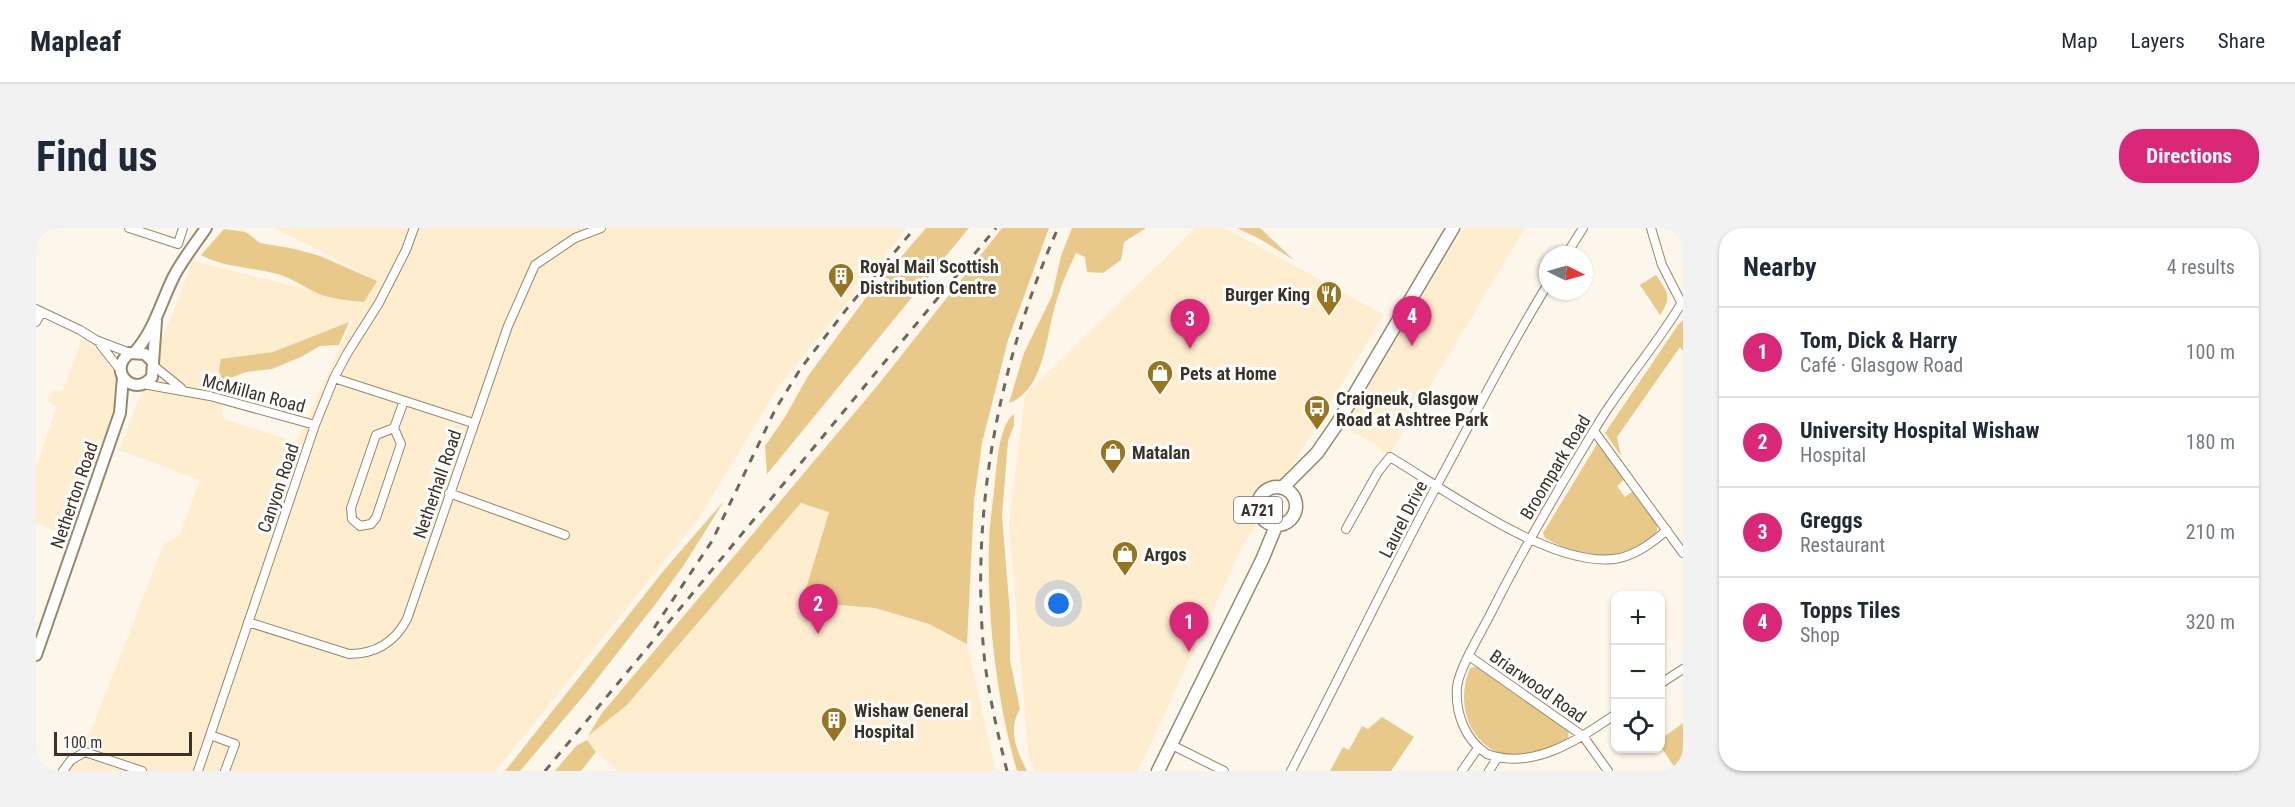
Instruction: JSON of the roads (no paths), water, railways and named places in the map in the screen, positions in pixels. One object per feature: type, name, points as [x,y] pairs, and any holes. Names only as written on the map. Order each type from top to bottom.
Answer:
[{"type":"main road","points":[[156,321],[152,377],[140,384],[127,381],[122,374],[123,360],[146,340],[175,275],[206,228]]},
{"type":"main road","name":"A721","points":[[1286,490],[1317,453],[1337,424],[1453,228]]},
{"type":"main road","points":[[133,352],[145,354],[153,364]]},
{"type":"main road","name":"Netherton Road","points":[[120,413],[122,374]]},
{"type":"main road","name":"Netherton Road","points":[[36,655],[120,413],[140,384]]},
{"type":"main road","name":"A721","points":[[1276,487],[1286,490],[1296,502],[1295,514],[1287,523],[1271,524],[1258,511],[1259,499],[1266,490],[1276,487]]},
{"type":"main road","name":"A721","points":[[1158,771],[1262,560],[1271,524]]},
{"type":"street","points":[[129,228],[178,244],[183,228]]},
{"type":"street","name":"Canyon Road","points":[[198,771],[315,425],[334,378],[379,303],[406,250],[414,228]]},
{"type":"street","name":"Netherhall Road","points":[[248,622],[341,653],[364,653],[385,645],[398,633],[406,619],[508,326],[535,265],[575,238],[601,228]]},
{"type":"street","points":[[1572,246],[1583,228]]},
{"type":"street","points":[[1651,228],[1662,265],[1682,305]]},
{"type":"street","name":"Laurel Drive","points":[[1291,771],[1518,332],[1539,298]]},
{"type":"street","name":"Broompark Road","points":[[1478,748],[1464,727],[1458,705],[1457,685],[1469,656],[1529,538],[1594,430],[1682,305]]},
{"type":"street","points":[[36,322],[39,310],[119,351],[133,352]]},
{"type":"street","points":[[96,340],[114,360],[122,374]]},
{"type":"street","name":"McMillan Road","points":[[153,364],[185,391]]},
{"type":"street","points":[[334,378],[473,423]]},
{"type":"street","name":"McMillan Road","points":[[140,384],[185,391],[315,425]]},
{"type":"street","points":[[394,428],[376,435],[351,508],[352,519],[360,525],[371,524],[376,518],[401,444],[394,428],[404,400]]},
{"type":"street","points":[[1594,430],[1683,553]]},
{"type":"street","points":[[1346,529],[1378,472],[1390,457],[1437,487],[1529,538],[1561,552],[1603,560],[1621,558],[1646,547],[1667,530]]},
{"type":"street","points":[[449,493],[566,535]]},
{"type":"street","name":"Briarwood Road","points":[[1469,656],[1583,736],[1608,771]]},
{"type":"street","points":[[1665,681],[1683,669]]},
{"type":"street","points":[[1462,771],[1478,748],[1496,760],[1530,764],[1546,760],[1611,717]]},
{"type":"street","points":[[210,735],[235,744],[225,771]]},
{"type":"street","points":[[1170,744],[1224,771]]},
{"type":"street","points":[[63,771],[71,760],[85,752],[142,771]]},
{"type":"street","points":[[1489,771],[1496,760]]},
{"type":"railway","points":[[654,628],[712,541],[775,410],[801,368],[849,306],[915,228]]},
{"type":"railway","points":[[545,771],[996,228]]},
{"type":"railway","points":[[1007,771],[985,664],[981,608],[981,552],[985,496],[1004,386],[1037,280],[1058,228]]},
{"type":"place","name":"Royal Mail Scottish Distribution Centre","points":[[841,299]]},
{"type":"place","name":"Burger King","points":[[1329,317]]},
{"type":"place","name":"Topps Tiles","points":[[1412,346]]},
{"type":"place","name":"Greggs","points":[[1190,349]]},
{"type":"place","name":"Pets at Home","points":[[1160,396]]},
{"type":"place","name":"Craigneuk, Glasgow Road at Ashtree Park","points":[[1317,431]]},
{"type":"place","name":"Matalan","points":[[1113,475]]},
{"type":"place","name":"Argos","points":[[1125,577]]},
{"type":"place","name":"University Hospital Wishaw","points":[[818,634]]},
{"type":"place","name":"Tom, Dick & Harry","points":[[1189,652]]},
{"type":"place","name":"Wishaw General Hospital","points":[[834,743]]}]
